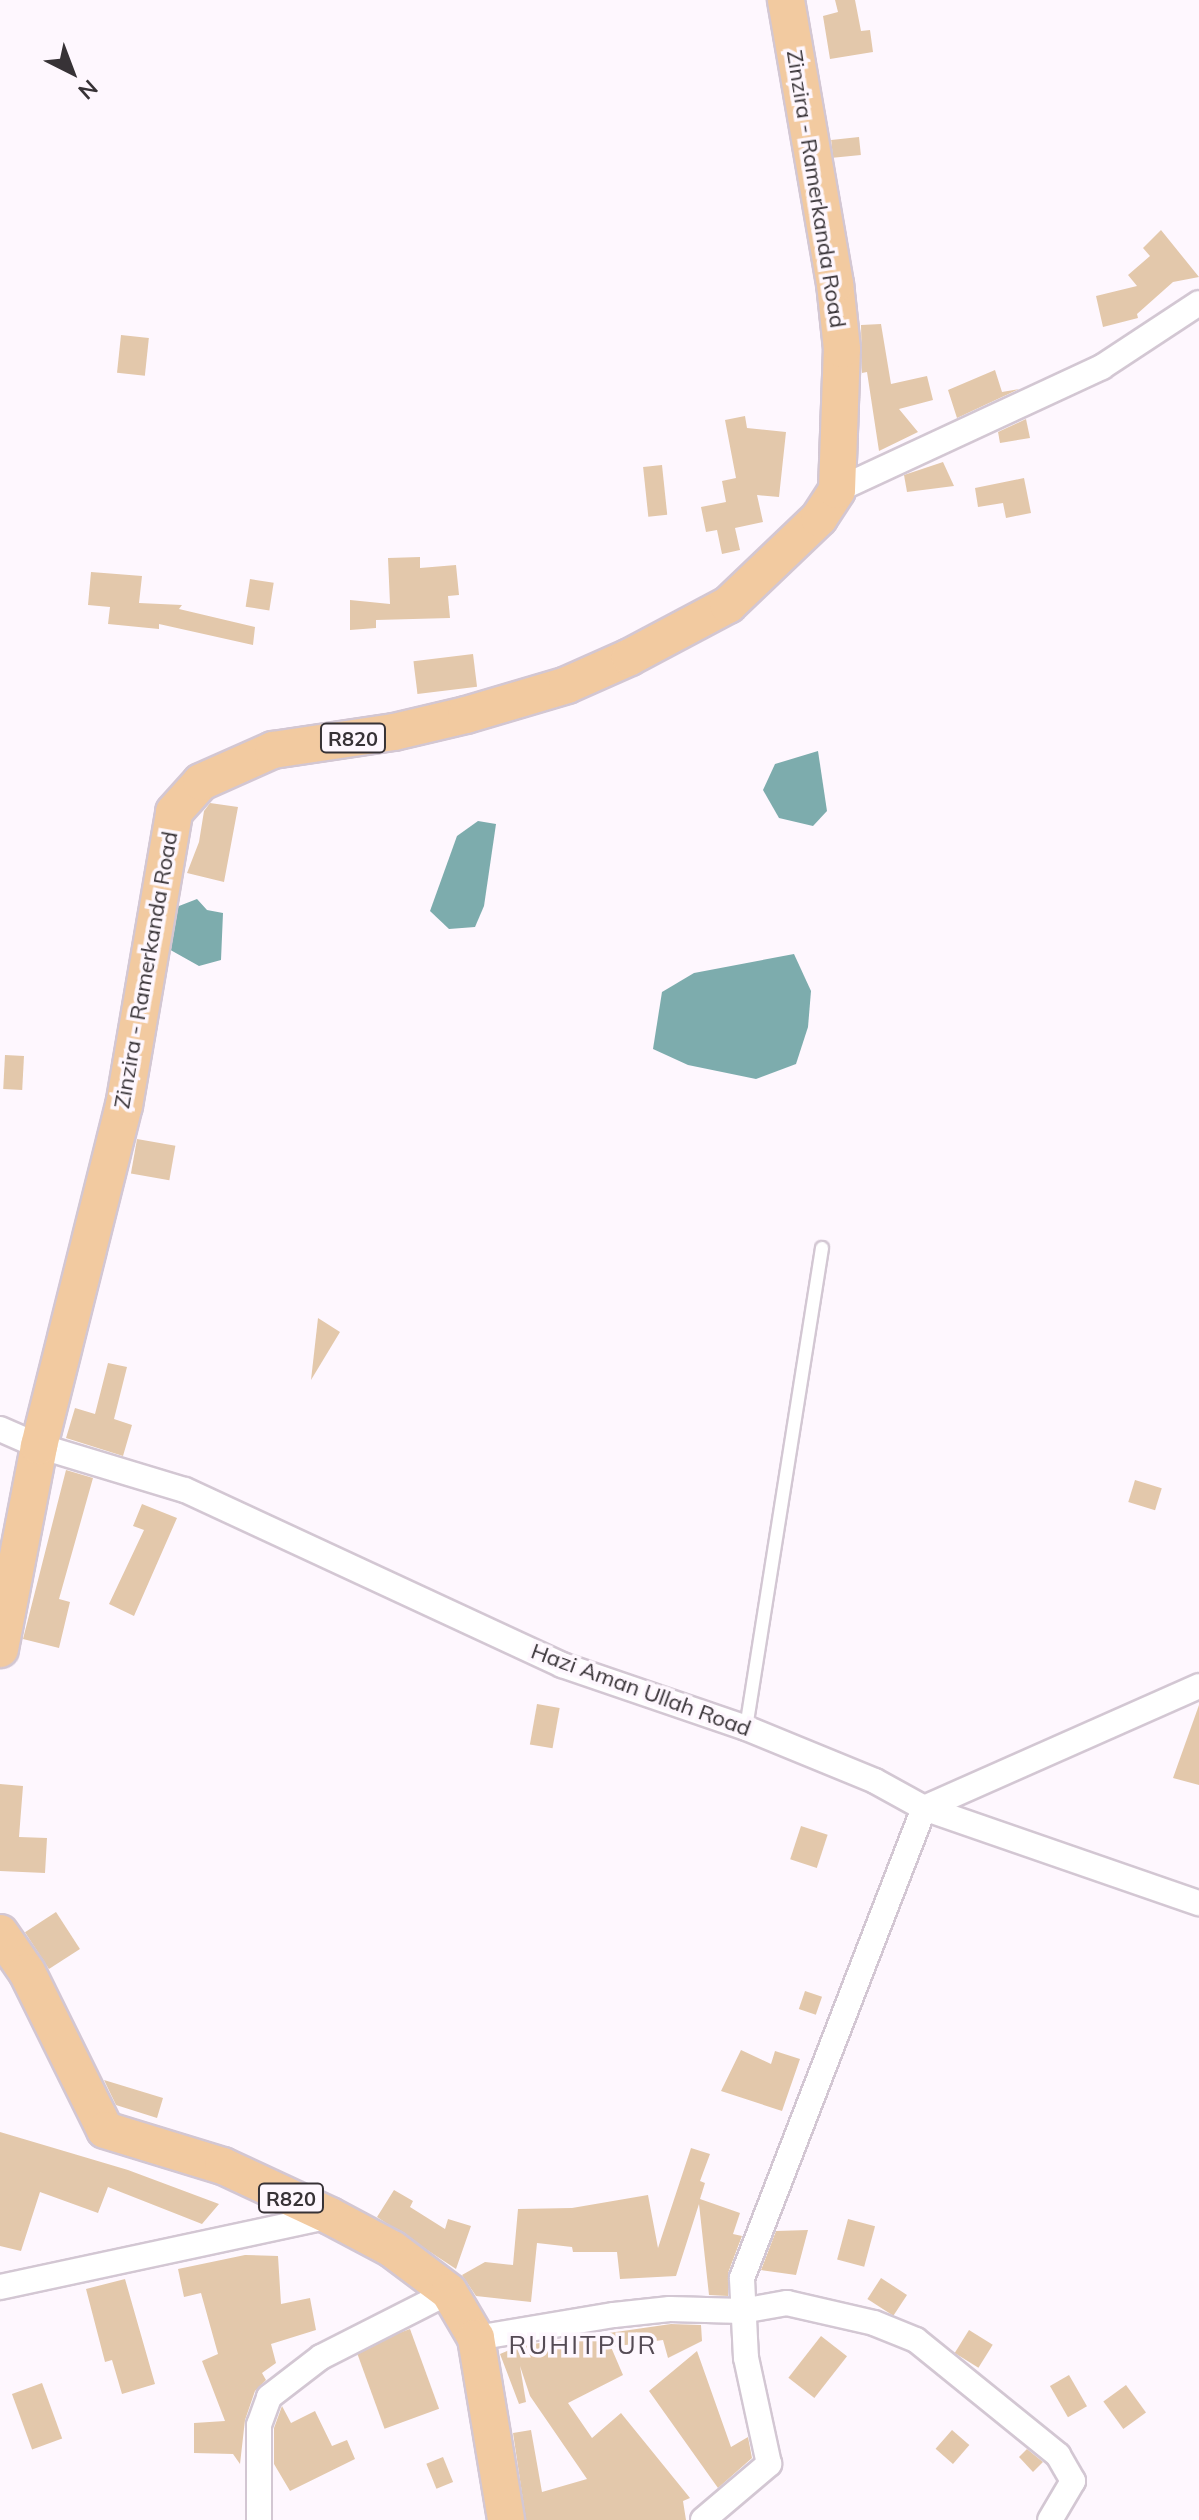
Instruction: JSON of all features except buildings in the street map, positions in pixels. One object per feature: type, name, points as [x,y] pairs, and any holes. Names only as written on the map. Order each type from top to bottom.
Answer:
[{"type":"main road","name":"Zinzira - Ramerkanda Road","points":[[0,1649],[39,1446],[124,1106],[174,812],[201,782],[273,750],[394,732],[466,715],[567,685],[630,657],[728,605],[819,518],[837,490],[842,375],[835,284],[786,0]]},
{"type":"main road","name":"R820","points":[[0,1933],[27,1972],[105,2130],[223,2166],[330,2216],[392,2249],[449,2292],[476,2338],[506,2520]]},
{"type":"street","points":[[837,490],[1102,367],[1199,303]]},
{"type":"street","name":"Hazi Aman Ullah Road","points":[[0,1429],[39,1446],[185,1490],[562,1665],[746,1728],[875,1781],[924,1808],[1199,1903]]},
{"type":"street","points":[[703,2520],[769,2464],[746,2358],[742,2278],[924,1808],[1199,1686]]},
{"type":"street","points":[[0,2287],[330,2216]]},
{"type":"street","points":[[259,2520],[259,2425],[269,2397],[321,2357],[449,2292]]},
{"type":"street","points":[[476,2338],[670,2309],[742,2311],[787,2303],[874,2323],[916,2340],[1058,2455],[1073,2481],[1050,2520]]},
{"type":"lane","points":[[746,1728],[822,1248]]},
{"type":"water","points":[[818,751],[827,811],[813,826],[779,818],[763,790],[775,764]]},
{"type":"water","points":[[478,821],[496,824],[484,906],[475,927],[449,929],[430,911],[457,836]]},
{"type":"water","points":[[197,899],[207,910],[223,913],[221,960],[199,966],[158,943],[161,913]]},
{"type":"water","points":[[794,954],[811,991],[808,1027],[796,1064],[756,1079],[688,1065],[653,1049],[662,992],[694,973]]},
{"type":"district","name":"RUHITPUR","points":[[583,2345]]}]
